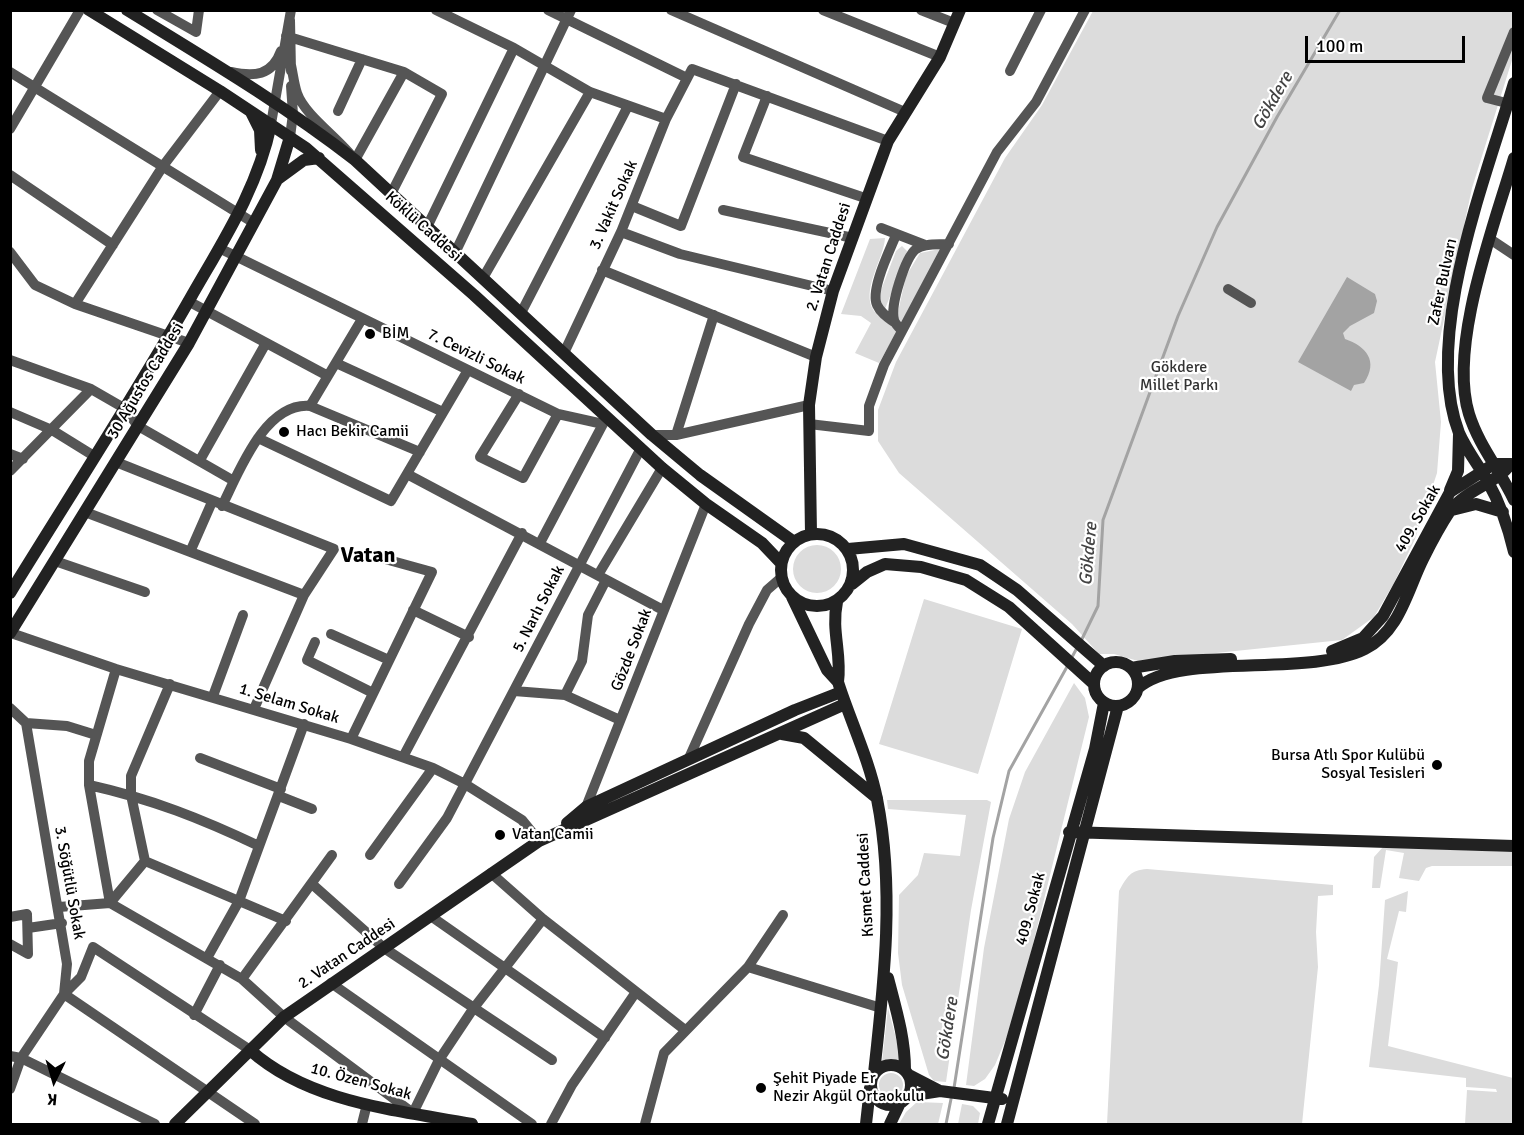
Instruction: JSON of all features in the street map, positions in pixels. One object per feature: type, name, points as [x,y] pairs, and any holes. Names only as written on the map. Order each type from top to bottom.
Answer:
[{"type":"main road","name":"Köklü Caddesi","points":[[89,10],[249,109],[319,158],[474,295],[605,421],[641,448],[706,504],[762,543],[781,563]]},
{"type":"main road","name":"Köklü Caddesi","points":[[127,10],[276,102],[355,160],[652,435],[700,475],[794,542]]},
{"type":"main road","name":"2. Vatan Caddesi","points":[[812,534],[809,405],[816,357],[833,291],[865,198],[888,141],[939,57],[960,10]]},
{"type":"main road","name":"Zafer Bulvarı","points":[[1514,82],[1462,264],[1449,325],[1449,373],[1452,405],[1459,433],[1503,512],[1514,552]]},
{"type":"main road","points":[[249,109],[260,130],[259,170]]},
{"type":"main road","name":"30 Ağustos Caddesi","points":[[10,593],[169,336],[239,214],[259,170],[271,124]]},
{"type":"main road","name":"30 Ağustos Caddesi","points":[[11,633],[189,344],[277,180],[290,137]]},
{"type":"main road","points":[[277,180],[304,160],[319,158]]},
{"type":"main road","name":"Zafer Bulvarı","points":[[1514,158],[1470,318],[1465,394],[1481,444],[1514,500]]},
{"type":"main road","points":[[1449,492],[1458,471],[1459,433]]},
{"type":"main road","name":"409. Sokak","points":[[1138,688],[1148,679],[1178,672],[1299,662],[1345,656],[1365,649],[1394,624],[1423,558],[1451,510],[1485,477],[1512,463]]},
{"type":"main road","name":"409. Sokak","points":[[1131,668],[1175,661],[1301,656],[1340,650],[1363,638],[1391,602],[1449,492],[1485,477]]},
{"type":"main road","points":[[1451,510],[1476,504],[1503,512]]},
{"type":"main road","points":[[841,692],[827,670],[782,577],[781,563],[794,542],[812,534],[829,535],[848,549],[853,560],[852,584]]},
{"type":"main road","points":[[841,692],[840,666],[834,636],[837,602],[852,584],[867,572],[885,564],[902,564],[945,573],[985,590],[1050,643],[1091,682],[1104,703],[1118,706],[1131,701],[1138,688],[1138,681],[1131,668],[1118,662],[1101,664],[998,575],[958,556],[904,544],[848,549]]},
{"type":"main road","points":[[792,597],[814,606],[837,602]]},
{"type":"main road","points":[[1091,682],[1101,664]]},
{"type":"main road","name":"2. Vatan Caddesi","points":[[555,832],[586,807],[689,758],[841,692]]},
{"type":"main road","name":"2. Vatan Caddesi","points":[[175,1125],[284,1017],[539,841],[778,734],[841,692]]},
{"type":"main road","name":"Kısmet Caddesi","points":[[841,692],[877,798],[885,862],[886,971]]},
{"type":"main road","name":"409. Sokak","points":[[988,1125],[1095,749],[1104,703]]},
{"type":"main road","name":"409. Sokak","points":[[1007,1125],[1118,706]]},
{"type":"main road","points":[[778,734],[794,734],[804,738],[877,798]]},
{"type":"main road","points":[[1070,832],[1514,846]]},
{"type":"main road","points":[[866,1125],[886,971]]},
{"type":"main road","points":[[886,971],[899,1019],[911,1086],[890,1125]]},
{"type":"main road","name":"10. Özen Sokak","points":[[250,1050],[290,1079],[367,1104],[472,1125]]},
{"type":"main road","points":[[872,1078],[886,1065],[899,1066],[940,1092]]},
{"type":"main road","points":[[982,1096],[1003,1071]]},
{"type":"main road","points":[[872,1078],[873,1095],[882,1103],[940,1092],[1014,1102]]},
{"type":"street","points":[[10,129],[80,10]]},
{"type":"street","points":[[157,10],[196,32],[199,10]]},
{"type":"street","points":[[436,10],[514,48],[590,92],[666,119]]},
{"type":"street","points":[[549,10],[569,15],[690,74],[736,84],[888,141]]},
{"type":"street","points":[[671,10],[905,112]]},
{"type":"street","points":[[823,10],[939,57]]},
{"type":"street","points":[[921,10],[954,22]]},
{"type":"street","points":[[1010,71],[1041,10]]},
{"type":"street","points":[[809,424],[869,431],[869,406],[884,364],[997,152],[1036,102],[1085,10]]},
{"type":"street","points":[[271,124],[290,15]]},
{"type":"street","points":[[455,253],[569,15]]},
{"type":"street","points":[[1508,104],[1487,98],[1514,32]]},
{"type":"street","points":[[228,71],[257,76],[268,70],[278,57],[288,36]]},
{"type":"street","points":[[288,36],[404,72],[442,94],[391,194]]},
{"type":"street","points":[[288,36],[293,114],[290,137]]},
{"type":"street","points":[[427,227],[514,48]]},
{"type":"street","points":[[338,111],[362,59]]},
{"type":"street","points":[[291,65],[297,94],[306,109],[342,142],[355,160],[404,72]]},
{"type":"street","points":[[10,72],[254,223]]},
{"type":"street","name":"3. Vakit Sokak","points":[[564,353],[633,206],[666,119],[690,74]]},
{"type":"street","points":[[633,206],[681,226],[736,84]]},
{"type":"street","points":[[75,304],[163,166],[220,91]]},
{"type":"street","points":[[483,278],[590,92]]},
{"type":"street","points":[[767,96],[743,157],[865,198]]},
{"type":"street","points":[[521,313],[628,106]]},
{"type":"street","points":[[10,175],[113,245]]},
{"type":"street","points":[[723,210],[852,238]]},
{"type":"street","points":[[881,228],[925,245],[949,244]]},
{"type":"street","points":[[621,232],[680,254],[833,291]]},
{"type":"street","points":[[896,235],[876,286],[875,299],[877,307],[902,331]]},
{"type":"street","points":[[1490,239],[1514,255]]},
{"type":"street","points":[[894,322],[893,306],[909,259],[915,250],[925,245]]},
{"type":"street","name":"7. Cevizli Sokak","points":[[219,248],[558,414],[605,421]]},
{"type":"street","points":[[10,252],[35,285],[75,304],[189,344]]},
{"type":"street","points":[[602,270],[816,357]]},
{"type":"street","points":[[1228,289],[1251,303]]},
{"type":"street","points":[[188,301],[328,376]]},
{"type":"street","points":[[676,435],[714,315]]},
{"type":"street","points":[[310,406],[362,319]]},
{"type":"street","points":[[200,460],[266,343]]},
{"type":"street","points":[[10,360],[91,388],[124,408],[138,426],[234,481]]},
{"type":"street","points":[[336,363],[443,412]]},
{"type":"street","points":[[258,438],[391,501],[468,370]]},
{"type":"street","points":[[10,471],[91,388]]},
{"type":"street","points":[[519,394],[480,457],[523,478],[558,414]]},
{"type":"street","points":[[190,552],[258,438],[286,409],[299,405],[310,406],[420,452]]},
{"type":"street","points":[[652,435],[676,435],[809,405]]},
{"type":"street","points":[[10,412],[52,430],[94,456]]},
{"type":"street","points":[[540,543],[605,421]]},
{"type":"street","name":"5. Narlı Sokak","points":[[399,884],[447,818],[641,448]]},
{"type":"street","points":[[10,454],[23,459]]},
{"type":"street","points":[[116,462],[334,549],[304,595],[254,709]]},
{"type":"street","points":[[565,695],[582,661],[588,615],[602,577],[662,468]]},
{"type":"street","points":[[407,474],[522,533],[663,610]]},
{"type":"street","name":"Gözde Sokak","points":[[586,807],[706,504]]},
{"type":"street","points":[[85,512],[304,595]]},
{"type":"street","points":[[403,757],[469,637],[522,533]]},
{"type":"street","points":[[351,739],[432,572],[385,559]]},
{"type":"street","points":[[55,561],[145,592]]},
{"type":"street","points":[[689,758],[749,624],[767,590],[782,577]]},
{"type":"street","points":[[413,610],[469,637]]},
{"type":"street","points":[[213,696],[243,615]]},
{"type":"street","name":"1. Selam Sokak","points":[[11,633],[116,669],[213,696],[351,739],[433,768],[465,784],[522,820],[539,841]]},
{"type":"street","points":[[331,633],[389,660]]},
{"type":"street","points":[[315,642],[307,660],[373,693]]},
{"type":"street","points":[[110,903],[89,785],[89,761],[116,669]]},
{"type":"street","points":[[145,861],[131,795],[130,776],[170,684]]},
{"type":"street","points":[[514,691],[565,695],[620,720]]},
{"type":"street","points":[[10,708],[26,723],[67,726],[96,735]]},
{"type":"street","name":"3. Söğütlü Sokak","points":[[10,1089],[14,1055],[64,994],[67,964],[62,923],[26,723]]},
{"type":"street","points":[[207,958],[239,901],[304,724]]},
{"type":"street","points":[[200,758],[312,809]]},
{"type":"street","points":[[370,855],[433,768]]},
{"type":"street","points":[[89,785],[131,795],[197,816],[259,846]]},
{"type":"street","points":[[242,979],[332,855]]},
{"type":"street","points":[[110,903],[145,861]]},
{"type":"street","points":[[145,861],[286,921]]},
{"type":"street","points":[[491,873],[543,919],[685,1030]]},
{"type":"street","points":[[312,884],[384,948],[552,1060]]},
{"type":"street","points":[[58,907],[110,903],[207,958],[242,979],[284,1017],[413,1113],[439,1060],[473,1009],[504,966],[543,919]]},
{"type":"street","points":[[10,917],[27,914],[28,954],[10,944]]},
{"type":"street","points":[[645,1125],[664,1053],[748,967],[783,915]]},
{"type":"street","points":[[432,917],[605,1038]]},
{"type":"street","points":[[28,928],[62,923]]},
{"type":"street","points":[[250,1050],[93,947],[81,977],[64,994],[206,1094],[255,1125]]},
{"type":"street","points":[[194,1015],[220,966]]},
{"type":"street","points":[[748,967],[881,1008]]},
{"type":"street","points":[[331,983],[532,1125]]},
{"type":"street","points":[[551,1125],[572,1085],[636,992]]},
{"type":"street","points":[[14,1055],[154,1125]]},
{"type":"street","points":[[362,1125],[367,1104]]},
{"type":"green space","name":"Gökdere Millet Parkı","points":[[1093,11],[1513,11],[1513,57],[1472,188],[1435,362],[1441,422],[1437,473],[1415,539],[1394,583],[1374,617],[1342,640],[1138,661],[1114,654],[1099,654],[1072,624],[899,473],[878,441],[878,410],[896,362],[1005,158],[1042,105]]},
{"type":"green space","points":[[885,238],[871,285],[870,303],[874,311],[895,329],[896,333],[879,363],[855,353],[871,323],[861,316],[841,314],[870,239]]},
{"type":"green space","points":[[902,246],[907,251],[906,256],[885,309],[878,298],[896,251]]},
{"type":"green space","points":[[945,248],[903,325],[898,320],[898,312],[906,276],[920,253]]},
{"type":"green space","points":[[812,545],[822,545],[834,552],[841,564],[841,574],[834,586],[822,593],[812,593],[797,582],[793,574],[793,564],[804,549]]},
{"type":"green space","points":[[924,599],[1022,629],[978,774],[879,744]]},
{"type":"green space","points":[[1074,683],[1085,698],[1089,717],[1015,1017],[995,1065],[985,1079],[974,1086],[966,1085],[984,948],[1009,819],[1025,772]]},
{"type":"green space","points":[[887,800],[987,800],[991,802],[971,910],[946,1082],[934,1081],[929,1075],[902,985],[898,953],[899,895],[918,875],[924,853],[960,856],[966,815],[888,809]]},
{"type":"green space","points":[[1383,847],[1513,852],[1513,866],[1432,866],[1426,868],[1419,881],[1399,878],[1404,853],[1386,850],[1380,888],[1372,888],[1374,857]]},
{"type":"green space","points":[[1147,869],[1333,885],[1333,895],[1318,896],[1316,932],[1318,967],[1302,1124],[1107,1124],[1119,891],[1130,875]]},
{"type":"green space","points":[[1408,891],[1406,912],[1399,911],[1387,959],[1398,962],[1388,1046],[1513,1078],[1513,1124],[1465,1124],[1467,1090],[1497,1092],[1496,1089],[1466,1087],[1466,1078],[1369,1067],[1379,985],[1385,900]]},
{"type":"green space","points":[[888,1008],[902,1061],[887,1059],[882,1062]]},
{"type":"green space","points":[[891,1073],[899,1077],[903,1085],[899,1093],[891,1097],[883,1093],[879,1085],[883,1077]]},
{"type":"green space","points":[[917,1102],[943,1103],[938,1124],[899,1124],[906,1112]]},
{"type":"green space","points":[[962,1104],[973,1106],[980,1113],[978,1124],[958,1124]]},
{"type":"shaded area","points":[[1347,277],[1375,294],[1377,301],[1374,313],[1350,326],[1343,333],[1345,339],[1364,350],[1370,361],[1370,368],[1364,383],[1354,385],[1351,391],[1298,362]]},
{"type":"waterway","name":"Gökdere","points":[[1081,641],[1098,606],[1103,520],[1178,316],[1217,227],[1277,117],[1340,10]]},
{"type":"waterway","name":"Gökdere","points":[[1071,659],[1078,646]]},
{"type":"waterway","name":"Gökdere","points":[[954,1088],[993,838],[1009,771],[1068,665]]},
{"type":"waterway","name":"Gökdere","points":[[946,1124],[952,1094]]},
{"type":"place","name":"BİM","points":[[370,334]]},
{"type":"place","name":"Hacı Bekir Camii","points":[[284,432]]},
{"type":"place","name":"Bursa Atlı Spor Kulübü Sosyal Tesisleri","points":[[1437,765]]},
{"type":"place","name":"Vatan Camii","points":[[500,835]]},
{"type":"place","name":"Şehit Piyade Er Nezir Akgül Ortaokulu","points":[[761,1088]]},
{"type":"district","name":"Vatan","points":[[368,556]]}]
